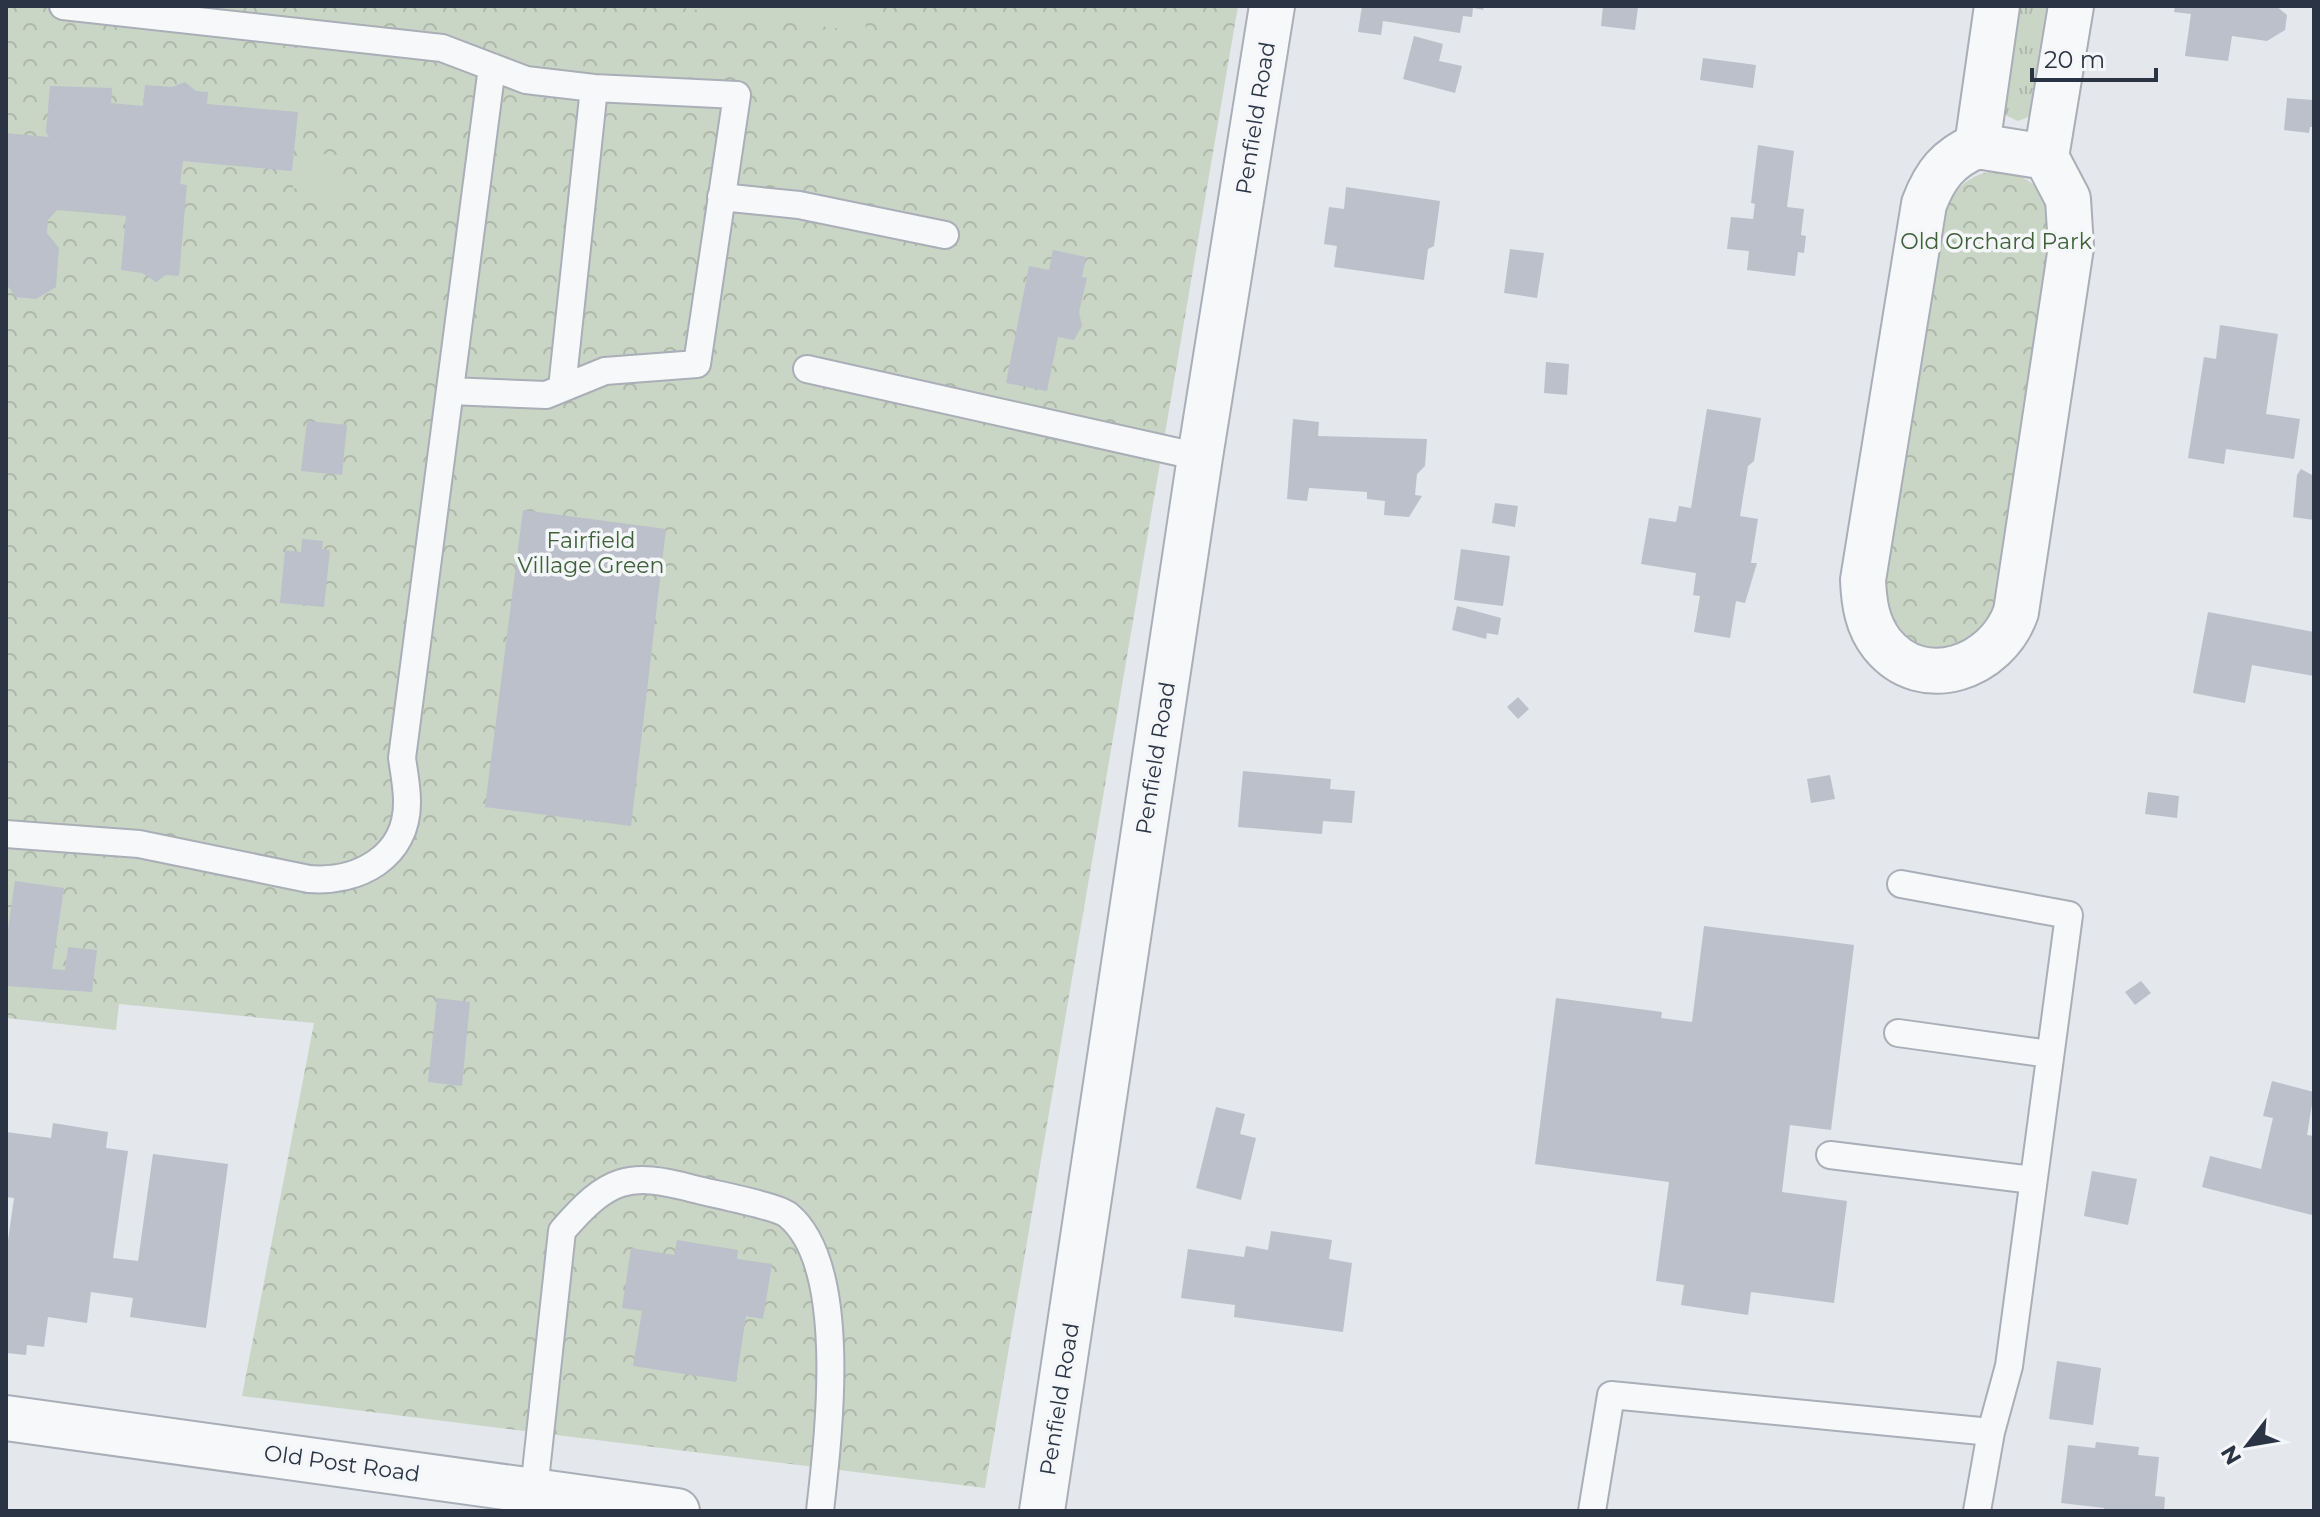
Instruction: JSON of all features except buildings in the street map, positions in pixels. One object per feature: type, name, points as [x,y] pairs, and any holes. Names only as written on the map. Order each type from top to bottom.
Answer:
[{"type":"street","name":"Penfield Road","points":[[1042,1511],[1200,457],[1272,6]]},
{"type":"street","points":[[1977,146],[1997,6]]},
{"type":"street","points":[[2046,157],[1977,146],[1945,165],[1934,179],[1924,204],[1863,580],[1866,610],[1873,630],[1897,659],[1916,667],[1937,670],[1973,663],[2001,644],[2016,612],[2071,247],[2068,199],[2046,157],[2071,6]]},
{"type":"street","name":"Old Post Road","points":[[6,1418],[677,1511]]},
{"type":"lane","points":[[63,6],[442,48],[526,80],[594,88],[737,95],[697,364],[605,371],[546,395],[450,391]]},
{"type":"lane","points":[[6,834],[139,844],[309,879],[333,881],[358,875],[381,861],[399,841],[407,804],[402,758],[492,67]]},
{"type":"lane","points":[[562,388],[594,88]]},
{"type":"lane","points":[[721,197],[799,205],[945,235]]},
{"type":"lane","points":[[807,369],[1200,457]]},
{"type":"lane","points":[[1901,884],[2069,915],[2009,1366],[1991,1432],[1977,1511]]},
{"type":"lane","points":[[1898,1033],[2050,1054]]},
{"type":"lane","points":[[1830,1155],[2033,1180]]},
{"type":"lane","points":[[534,1490],[562,1231],[588,1201],[622,1181],[652,1178],[787,1214],[804,1235],[824,1281],[831,1320],[820,1511]]},
{"type":"lane","points":[[1592,1511],[1611,1395],[1991,1432]]},
{"type":"green space","name":"Fairfield Village Green","points":[[6,6],[1238,6],[985,1488],[242,1396],[314,1023],[119,1004],[116,1030],[6,1018]]},
{"type":"green space","points":[[666,6],[868,6],[865,32]]},
{"type":"green space","points":[[2015,6],[2051,6],[2031,116],[2018,121],[2003,114]]},
{"type":"green space","points":[[298,153],[337,155],[341,163],[337,195],[293,188]]},
{"type":"green space","name":"Old Orchard Park","points":[[1996,170],[2020,177],[2035,186],[2056,223],[1996,615],[1969,641],[1937,649],[1912,640],[1902,630],[1888,604],[1884,588],[1942,218],[1956,192],[1968,180]]}]
